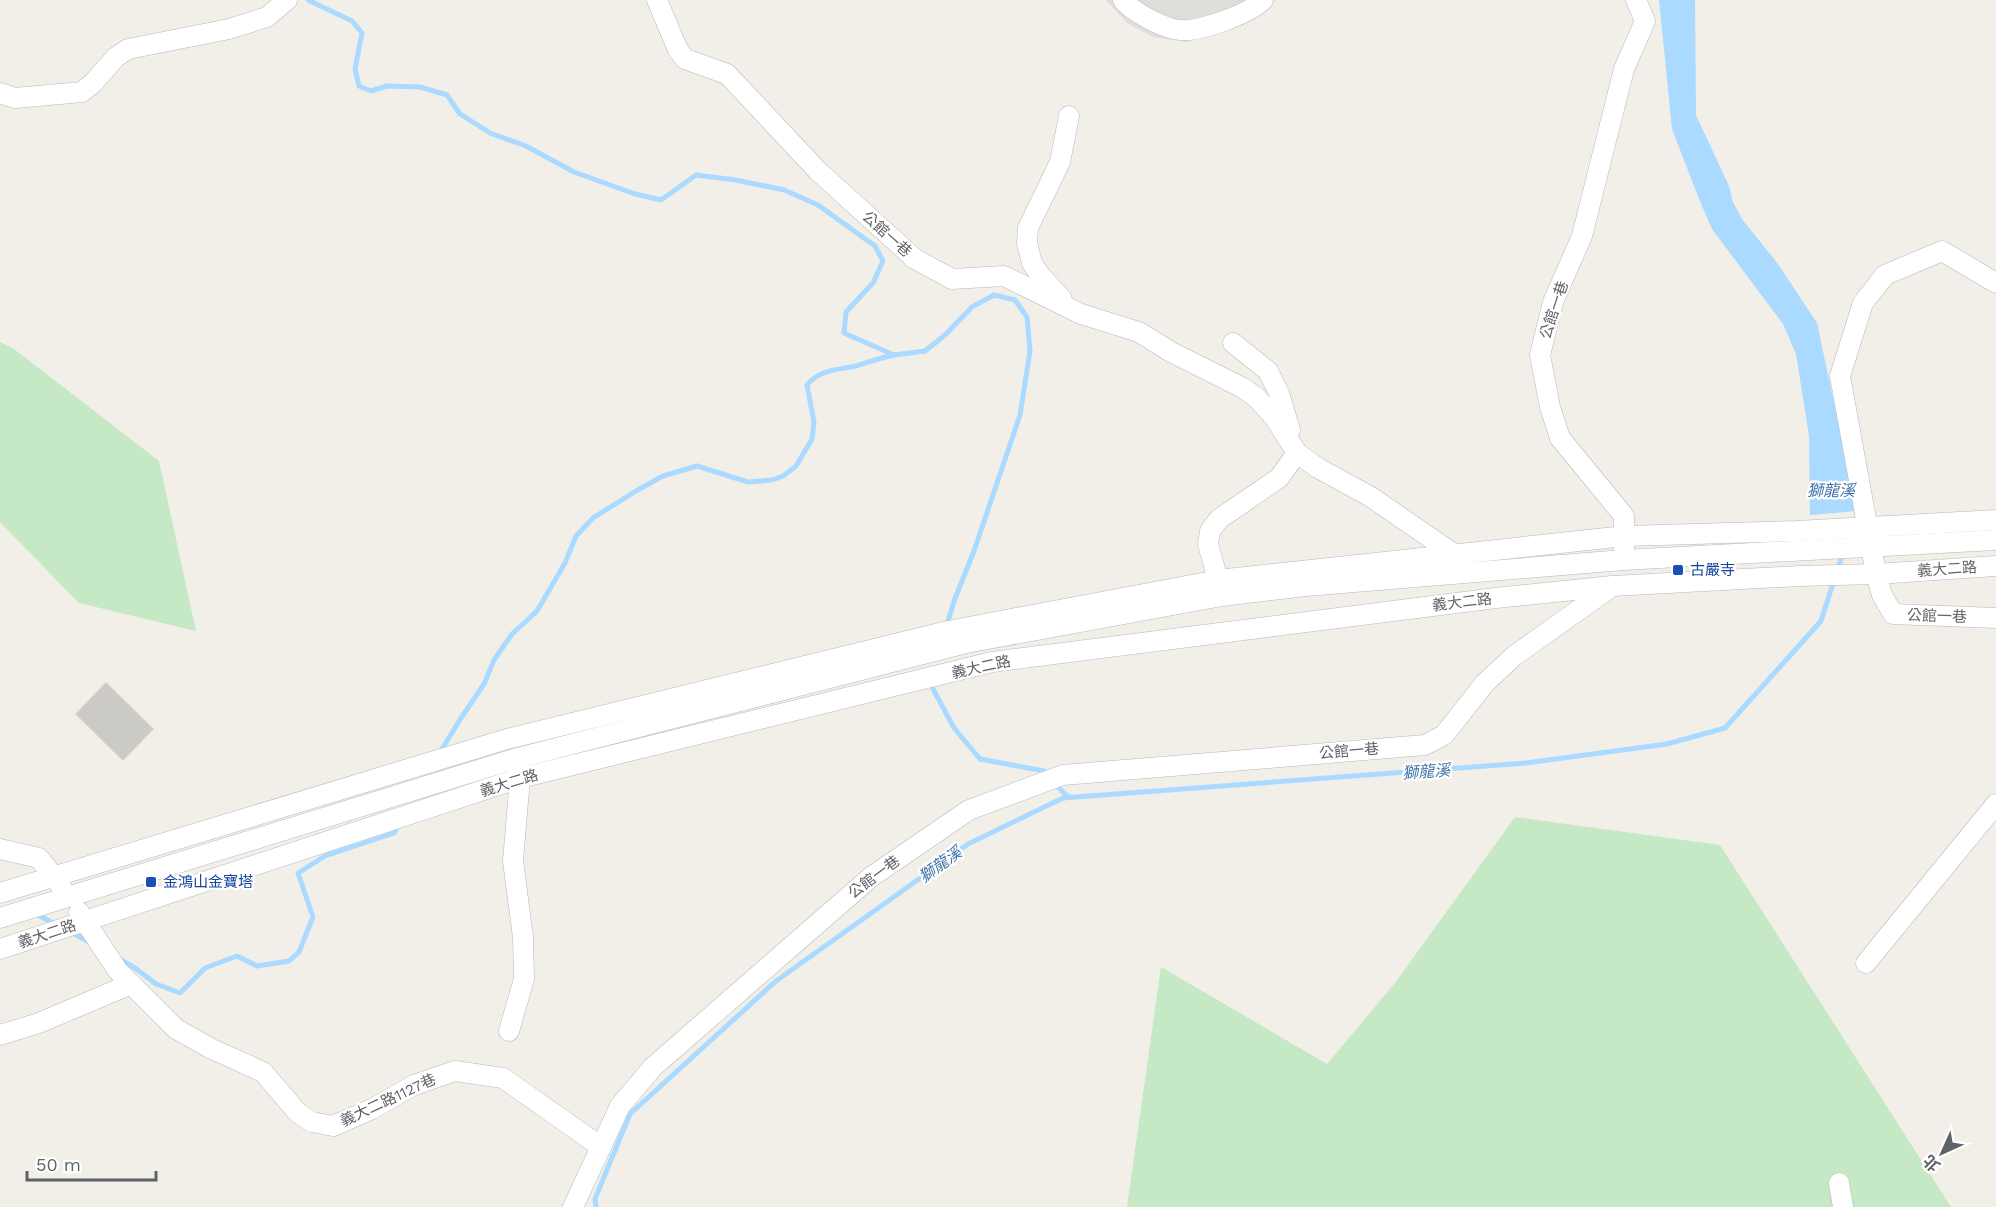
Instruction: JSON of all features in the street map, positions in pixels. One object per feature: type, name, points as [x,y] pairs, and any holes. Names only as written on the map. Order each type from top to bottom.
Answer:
[{"type":"street","points":[[0,93],[15,98],[82,92],[116,57],[128,49],[229,29],[267,17],[287,0]]},
{"type":"street","name":"公館一巷","points":[[657,0],[678,50],[685,59],[727,74],[818,171],[915,259],[952,279],[1004,276],[1081,314],[1139,332],[1171,352],[1243,388],[1257,398],[1275,417],[1297,453],[1318,468],[1371,497],[1480,572]]},
{"type":"street","points":[[1123,0],[1142,16],[1180,30],[1212,25],[1241,13],[1263,0]]},
{"type":"street","name":"公館一巷","points":[[573,1207],[620,1106],[653,1067],[871,877],[969,810],[1063,775],[1425,745],[1444,735],[1485,683],[1514,656],[1612,586],[1623,560],[1624,516],[1560,438],[1550,407],[1540,355],[1553,302],[1582,236],[1624,69],[1646,21],[1636,0]]},
{"type":"street","points":[[1069,116],[1060,162],[1028,228],[1027,243],[1032,263],[1040,275],[1066,304],[1081,314]]},
{"type":"street","name":"公館一巷","points":[[1996,283],[1942,250],[1885,275],[1863,303],[1840,376],[1870,548],[1882,595],[1893,614],[1996,618]]},
{"type":"street","points":[[1220,588],[1208,543],[1210,531],[1219,519],[1279,478],[1297,453],[1279,393],[1268,371],[1233,343]]},
{"type":"street","name":"義大二路","points":[[0,893],[507,739],[948,631],[1454,554],[1625,536],[1867,528],[1996,520]]},
{"type":"street","name":"義大二路","points":[[0,918],[514,759],[966,643],[1220,588],[1306,586],[1623,560],[1996,540]]},
{"type":"street","name":"義大二路","points":[[0,949],[520,778],[992,663],[1496,598],[1612,586],[1996,566]]},
{"type":"street","points":[[507,739],[520,778],[513,861],[523,937],[524,979],[509,1031]]},
{"type":"street","points":[[1866,963],[1996,804]]},
{"type":"street","name":"義大二路1127巷","points":[[0,849],[39,858],[69,897],[118,971],[176,1029],[212,1049],[263,1072],[298,1113],[312,1122],[333,1126],[372,1109],[414,1086],[455,1071],[502,1078],[601,1148]]},
{"type":"street","points":[[0,1035],[39,1023],[131,984]]},
{"type":"street","points":[[1839,1183],[1843,1207]]},
{"type":"shaded area","points":[[1106,0],[1275,0],[1269,9],[1243,25],[1187,42],[1153,37],[1127,23]]},
{"type":"green space","points":[[0,342],[14,349],[159,461],[196,631],[79,603],[0,522]]},
{"type":"green space","points":[[1515,817],[1720,845],[1951,1207],[1127,1207],[1161,967],[1327,1064],[1395,983]]},
{"type":"water","name":"獅龍溪","points":[[1659,0],[1695,0],[1696,115],[1742,219],[1778,264],[1817,323],[1857,511],[1810,515],[1809,436],[1796,354],[1783,324],[1712,229],[1699,199],[1672,129]]},
{"type":"building","points":[[106,683],[153,729],[123,760],[76,714]]},
{"type":"waterway","points":[[308,0],[352,21],[362,33],[355,69],[359,86],[371,91],[387,86],[420,87],[447,95],[460,114],[490,133],[526,146],[574,172],[635,194],[661,200],[696,175],[784,190],[818,205],[875,246],[883,261],[873,283],[846,312],[844,333],[894,355],[925,351],[945,335],[972,307],[994,295],[1015,300],[1027,317],[1030,351],[1020,415],[947,625]]},
{"type":"waterway","points":[[439,754],[484,684],[494,660],[512,634],[537,611],[565,563],[576,536],[593,518],[663,476],[697,466],[748,482],[772,480],[783,476],[796,466],[812,439],[814,422],[807,385],[823,373],[894,355]]},
{"type":"waterway","name":"獅龍溪","points":[[1837,571],[1844,551]]},
{"type":"waterway","name":"獅龍溪","points":[[596,1207],[595,1199],[630,1114],[776,981],[968,844],[1063,798],[1526,763],[1667,744],[1725,728],[1821,621],[1834,580]]},
{"type":"waterway","points":[[933,681],[932,687],[954,728],[980,759],[1044,771],[1048,776]]},
{"type":"waterway","points":[[1054,783],[1068,797]]},
{"type":"waterway","points":[[118,958],[156,984],[180,993],[205,968],[237,956],[257,966],[289,961],[299,952],[313,917],[298,873],[325,856],[394,833],[399,825]]},
{"type":"waterway","points":[[34,913],[57,925]]},
{"type":"waterway","points":[[71,932],[89,942]]},
{"type":"place","name":"古嚴寺","points":[[1678,570]]},
{"type":"place","name":"金鴻山金寶塔","points":[[151,882]]}]
